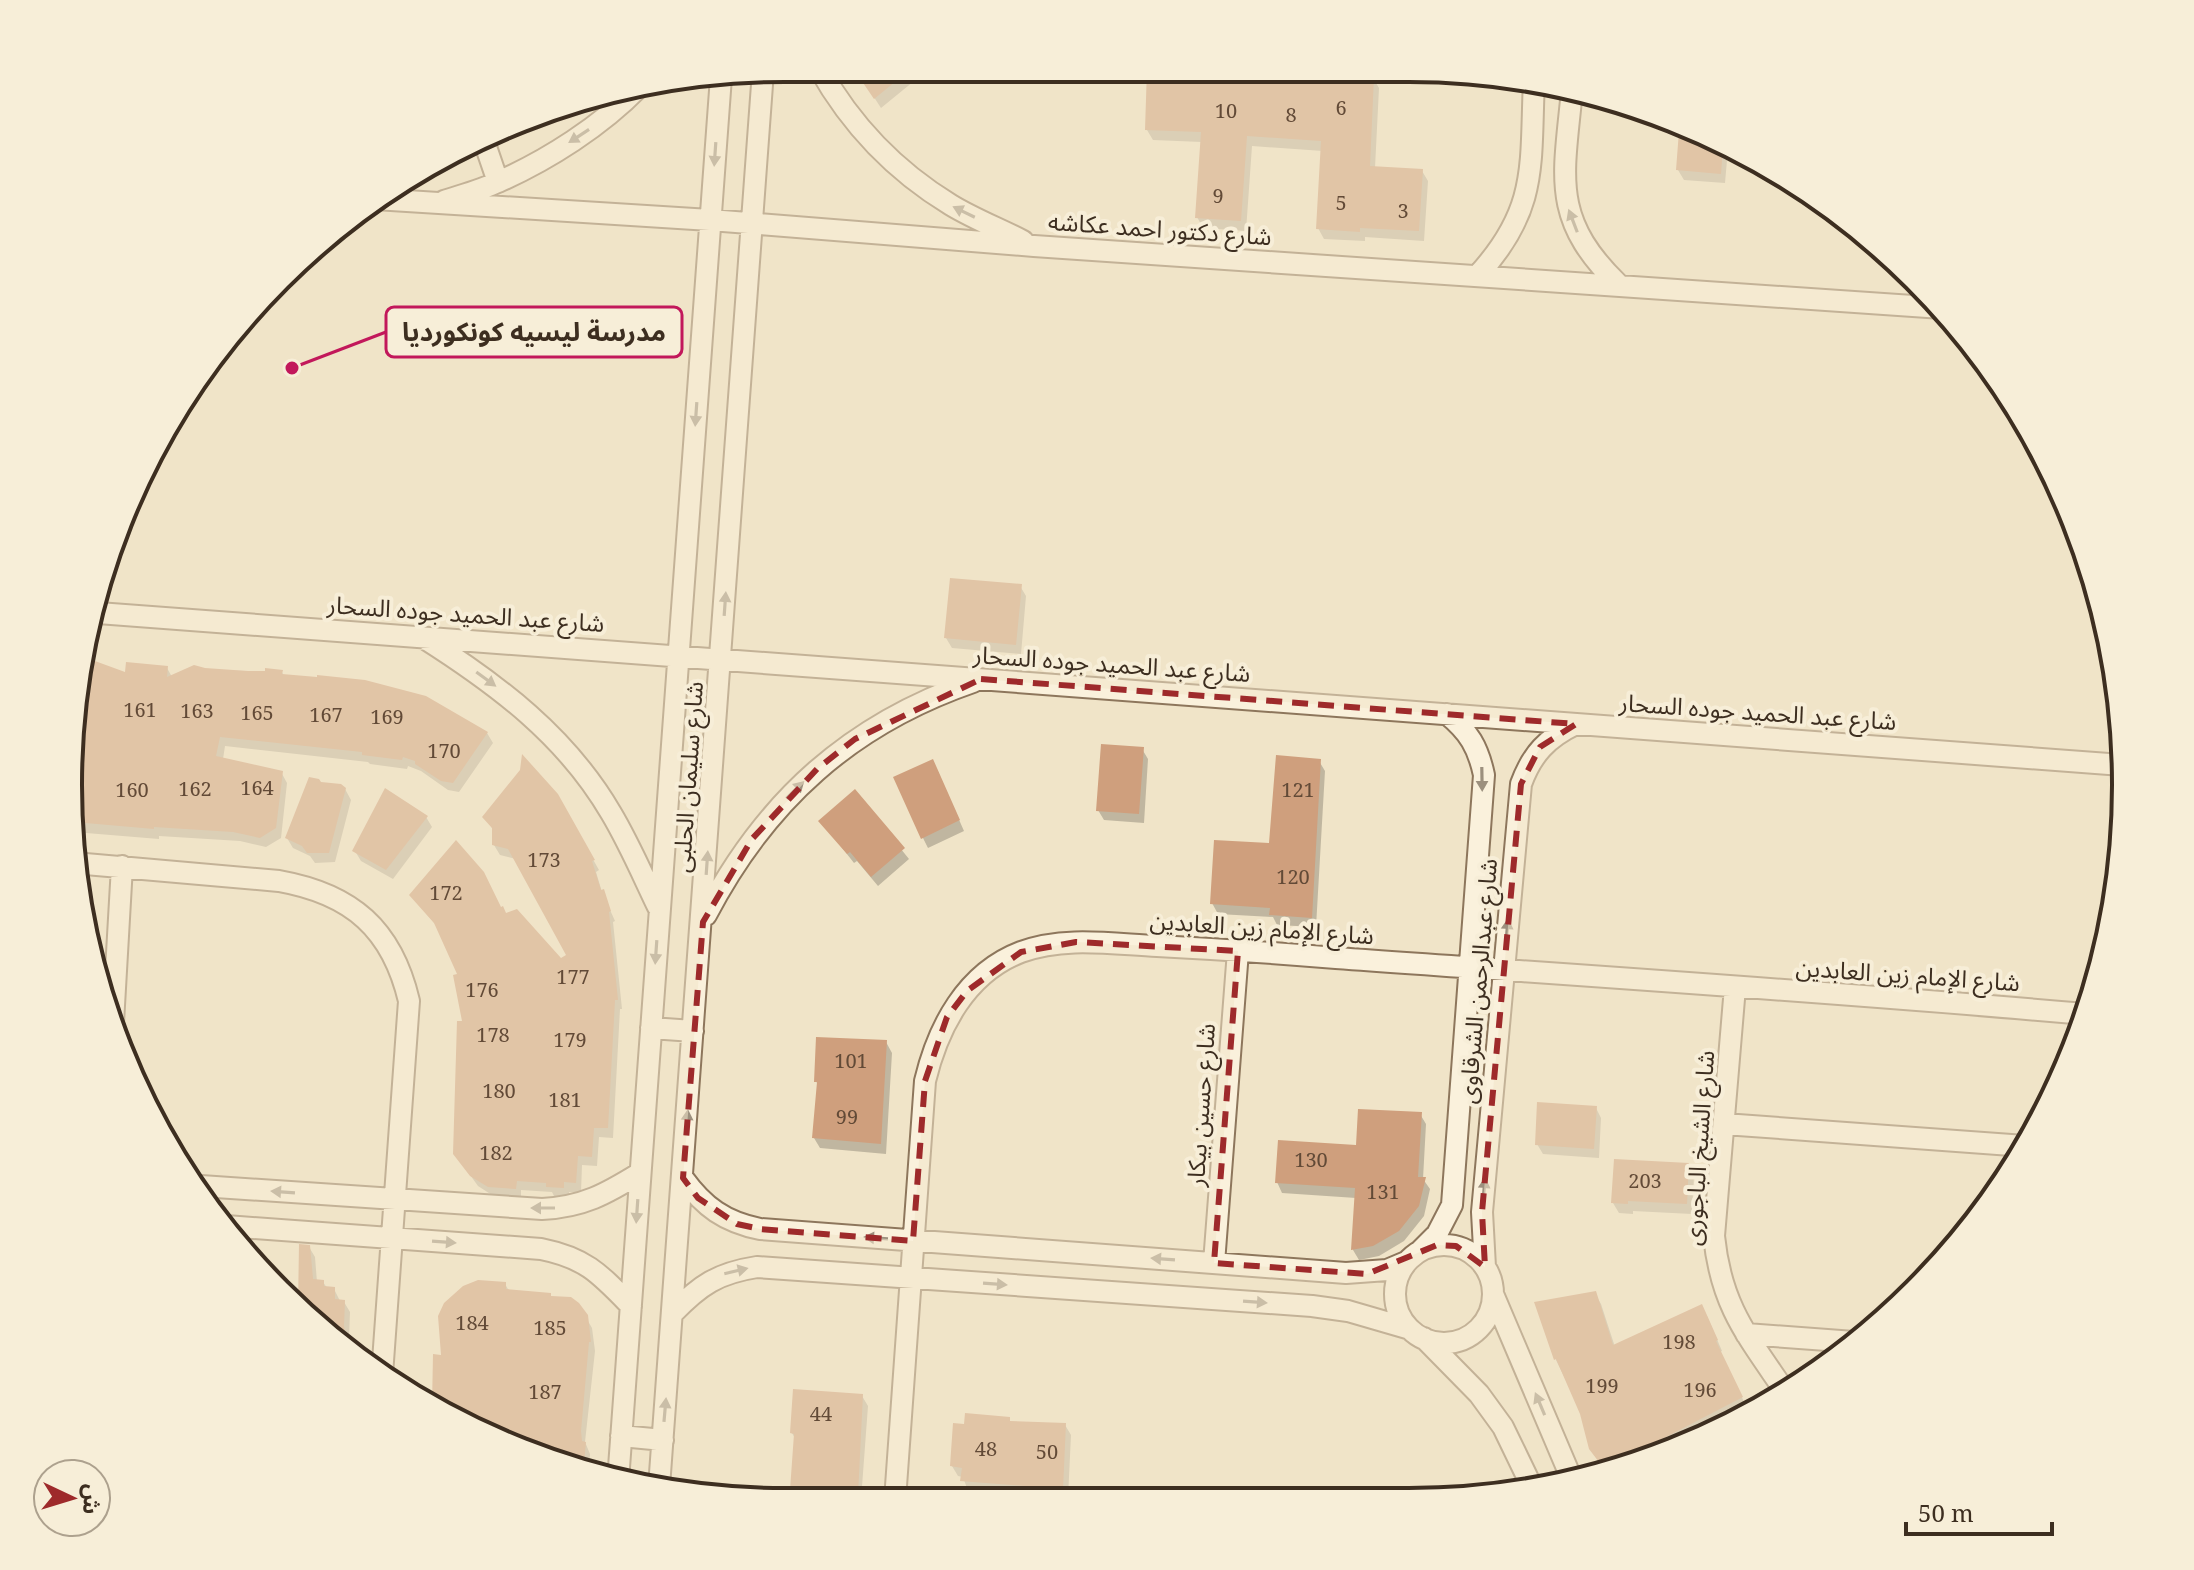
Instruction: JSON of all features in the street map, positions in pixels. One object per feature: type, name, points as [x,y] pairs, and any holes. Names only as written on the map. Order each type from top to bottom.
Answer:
[{"type":"street","points":[[827,82],[868,139],[910,177],[953,206],[1034,246]]},
{"type":"street","name":"شارع سليمان الحلبى","points":[[660,1476],[762,83]]},
{"type":"street","name":"شارع سليمان الحلبى","points":[[619,1468],[720,86]]},
{"type":"street","points":[[1478,275],[1501,250],[1518,221],[1529,189],[1533,94]]},
{"type":"street","points":[[435,204],[498,182],[578,138],[626,101]]},
{"type":"street","points":[[1571,102],[1563,185],[1569,213],[1581,240],[1597,264],[1618,284]]},
{"type":"street","points":[[487,149],[498,182]]},
{"type":"street","name":"شارع دكتور احمد عكاشه","points":[[393,201],[710,220],[1034,246],[1924,307]]},
{"type":"street","name":"شارع عبد الحميد جوده السحار","points":[[104,613],[2111,764]]},
{"type":"street","points":[[421,636],[510,696],[548,731],[582,770],[611,813],[659,910]]},
{"type":"street","points":[[703,922],[725,879],[752,839],[783,802],[817,769],[855,739],[896,714],[981,679]]},
{"type":"street","name":"شارع عبدالرحمن الشرقاوى","points":[[1413,1256],[1437,1234],[1452,1205],[1484,775],[1479,750],[1466,730],[1447,714]]},
{"type":"street","name":"شارع عبدالرحمن الشرقاوى","points":[[1485,1267],[1482,1212],[1521,784],[1528,764],[1540,747],[1557,733],[1576,724]]},
{"type":"street","points":[[87,864],[309,886],[337,897],[361,914],[379,932],[393,953],[409,1001],[383,1362]]},
{"type":"street","points":[[115,996],[122,866]]},
{"type":"street","name":"شارع الإمام زين العابدين","points":[[896,1488],[925,1081],[933,1048],[947,1017],[967,991],[992,968],[1021,952],[1076,942],[1238,951],[2074,1013]]},
{"type":"street","name":"شارع حسين بيكار","points":[[1214,1263],[1238,951]]},
{"type":"street","name":"شارع الشيخ الباجورى","points":[[1735,987],[1714,1236],[1718,1271],[1729,1304],[1779,1383]]},
{"type":"street","points":[[651,1028],[693,1031]]},
{"type":"street","points":[[1724,1124],[2013,1145]]},
{"type":"street","points":[[208,1186],[542,1209],[567,1208],[591,1201],[640,1173]]},
{"type":"street","points":[[683,1178],[698,1198],[716,1213],[737,1224],[760,1229],[1367,1274],[1387,1270],[1437,1245],[1456,1246],[1473,1254],[1485,1267],[1493,1294],[1568,1469]]},
{"type":"street","points":[[238,1227],[541,1249],[567,1254],[590,1266],[631,1306]]},
{"type":"street","points":[[1413,1256],[1399,1274],[1395,1289],[1401,1317],[1479,1394],[1503,1427],[1527,1477]]},
{"type":"street","points":[[673,1313],[708,1281],[731,1271],[757,1267],[1312,1306],[1348,1311],[1439,1343],[1470,1335],[1482,1324],[1490,1310],[1493,1294]]},
{"type":"street","points":[[1746,1334],[1840,1341]]},
{"type":"street","points":[[621,1436],[663,1440]]},
{"type":"highlighted area","points":[[981,679],[1576,724],[1540,747],[1521,784],[1482,1212],[1485,1267],[1456,1246],[1437,1245],[1367,1274],[1214,1263],[1238,951],[1076,942],[1021,952],[967,991],[947,1017],[925,1081],[913,1241],[760,1229],[737,1224],[698,1198],[683,1178],[703,922],[752,839],[817,769],[855,739]]},
{"type":"building","points":[[862,82],[895,82],[874,99]]},
{"type":"building","points":[[1147,82],[1374,82],[1370,166],[1423,169],[1419,231],[1316,229],[1321,141],[1247,136],[1241,221],[1195,218],[1201,132],[1145,130]]},
{"type":"building","points":[[1679,136],[1722,155],[1721,174],[1676,170]]},
{"type":"building","points":[[950,578],[1022,584],[1016,645],[944,638]]},
{"type":"building","points":[[94,661],[125,672],[126,662],[168,666],[167,677],[194,665],[248,671],[265,671],[265,668],[283,670],[282,674],[365,680],[426,696],[488,732],[453,783],[441,781],[415,761],[403,757],[402,760],[362,755],[362,752],[220,737],[216,756],[283,771],[276,828],[260,838],[233,832],[84,823],[84,739]]},
{"type":"building","points":[[1101,744],[1144,747],[1139,814],[1096,811]]},
{"type":"building","points":[[522,754],[558,794],[595,860],[592,861],[601,890],[604,889],[611,911],[618,1000],[615,1000],[608,1128],[594,1128],[592,1157],[578,1156],[576,1183],[564,1182],[564,1188],[517,1181],[516,1189],[488,1187],[470,1176],[453,1154],[457,1021],[462,1021],[453,975],[457,974],[434,923],[409,895],[456,840],[484,872],[506,913],[517,909],[561,958],[566,955],[508,849],[492,845],[492,828],[482,817],[520,770]]},
{"type":"building","points":[[1276,755],[1321,759],[1312,918],[1269,915],[1270,908],[1210,904],[1214,840],[1269,843]]},
{"type":"building","points":[[933,759],[960,820],[921,839],[893,777]]},
{"type":"building","points":[[309,777],[341,784],[346,788],[329,853],[307,853],[302,846],[285,838]]},
{"type":"building","points":[[385,788],[428,816],[386,870],[352,851]]},
{"type":"building","points":[[855,789],[905,848],[871,877],[818,821]]},
{"type":"building","points":[[816,1037],[887,1040],[881,1144],[812,1138],[817,1082],[814,1082]]},
{"type":"building","points":[[1537,1102],[1597,1106],[1594,1149],[1535,1145]]},
{"type":"building","points":[[1358,1109],[1422,1112],[1418,1177],[1426,1177],[1419,1206],[1399,1231],[1373,1246],[1351,1250],[1355,1188],[1275,1183],[1278,1140],[1356,1145]]},
{"type":"building","points":[[1614,1159],[1689,1163],[1687,1204],[1611,1203]]},
{"type":"building","points":[[299,1244],[310,1245],[313,1279],[324,1280],[324,1286],[335,1287],[335,1299],[345,1300],[345,1334],[321,1314],[298,1292]]},
{"type":"building","points":[[478,1280],[506,1282],[506,1289],[571,1297],[588,1315],[591,1342],[581,1431],[582,1441],[586,1442],[584,1459],[516,1434],[432,1394],[433,1354],[441,1355],[438,1316],[444,1303],[463,1286]]},
{"type":"building","points":[[1596,1291],[1613,1345],[1702,1304],[1743,1397],[1638,1450],[1599,1462],[1589,1449],[1580,1414],[1554,1360],[1534,1302]]},
{"type":"building","points":[[793,1389],[863,1394],[858,1488],[790,1488],[794,1434],[790,1433]]},
{"type":"building","points":[[965,1413],[1010,1417],[1010,1421],[1066,1423],[1063,1488],[960,1481],[962,1468],[950,1466],[953,1423],[964,1424]]},
{"type":"place","name":"مدرسة ليسيه كونكورديا","points":[[292,368]]}]
